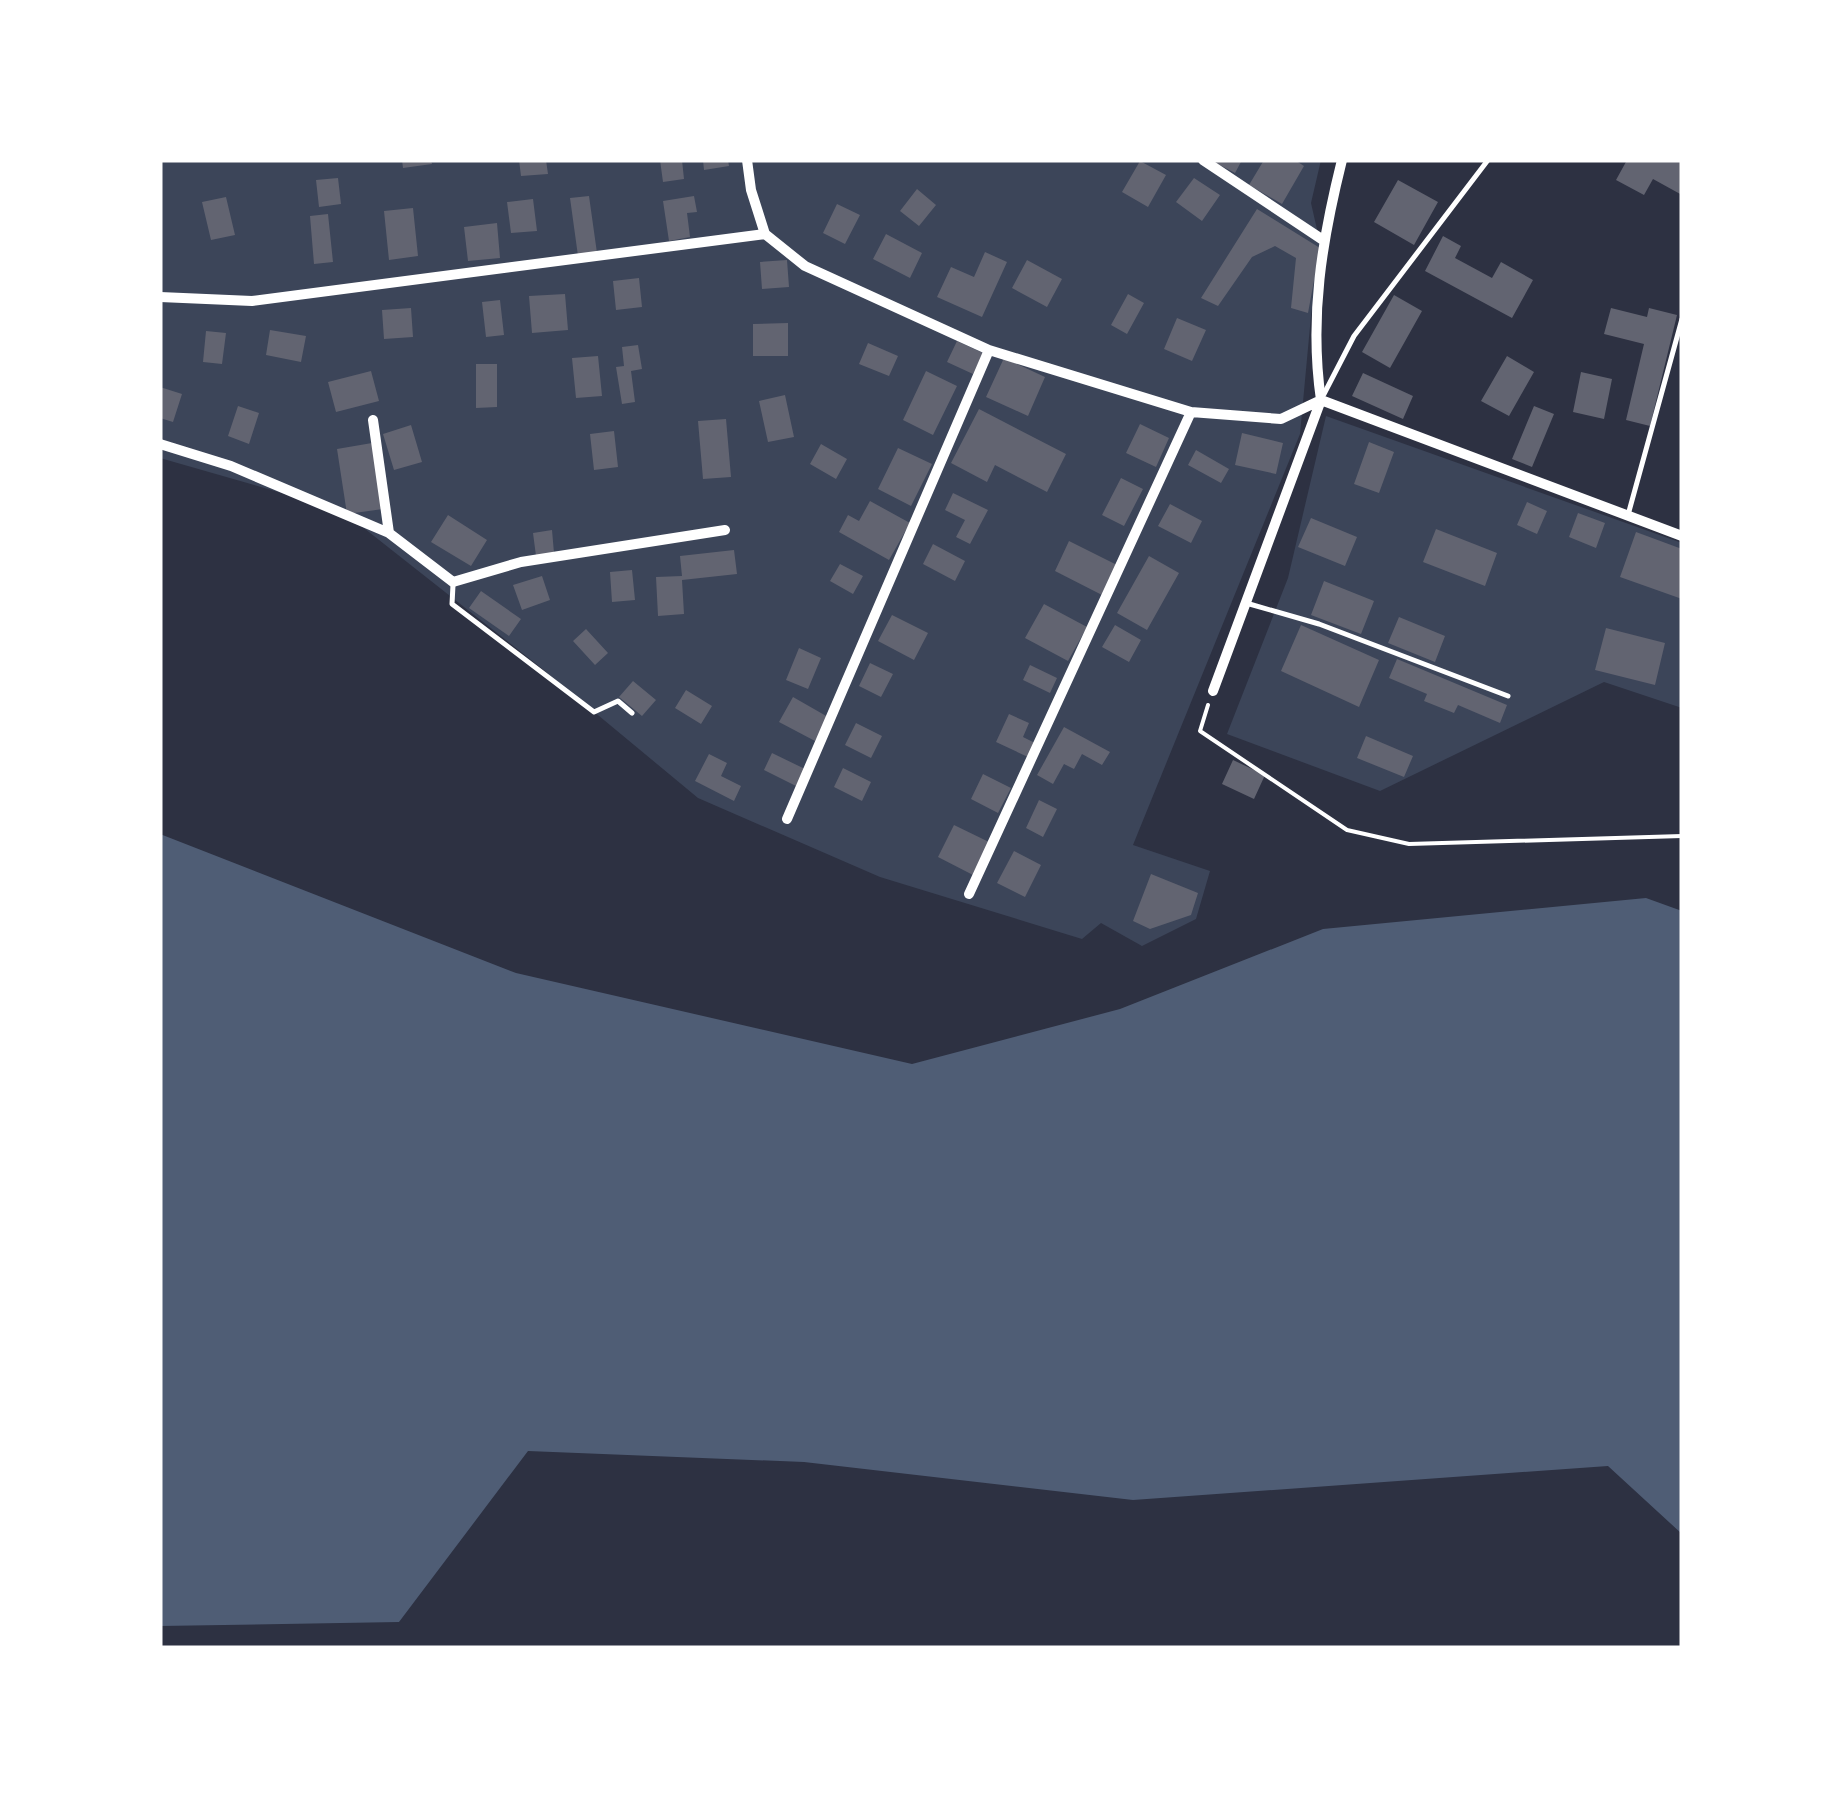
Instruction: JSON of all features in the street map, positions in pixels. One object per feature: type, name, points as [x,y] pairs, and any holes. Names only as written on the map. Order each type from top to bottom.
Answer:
[{"type":"street","points":[[747,160],[750,190],[765,234],[805,266],[989,350],[1191,412],[1281,419],[1321,400],[1682,536]]},
{"type":"street","points":[[1203,160],[1322,240]]},
{"type":"street","points":[[1213,691],[1321,400],[1315,313],[1322,240],[1342,160]]},
{"type":"street","points":[[160,297],[252,302],[765,234]]},
{"type":"street","points":[[787,818],[989,350]]},
{"type":"street","points":[[969,894],[1191,412]]},
{"type":"street","points":[[374,420],[389,533]]},
{"type":"street","points":[[160,444],[231,466],[389,533],[453,582],[522,562],[725,530]]},
{"type":"lane","points":[[1321,400],[1354,336],[1488,160]]},
{"type":"lane","points":[[1628,518],[1682,318]]},
{"type":"lane","points":[[453,582],[452,604],[594,712],[618,701],[632,713]]},
{"type":"lane","points":[[1246,603],[1319,624],[1508,696]]},
{"type":"path","points":[[1213,691],[1200,730],[1347,830],[1410,844],[1682,836]]},
{"type":"shaded area","points":[[160,160],[1321,160],[1311,203],[1321,247],[1300,434],[1133,845],[1210,871],[1196,919],[1142,946],[1101,923],[1082,939],[880,877],[698,798],[341,510],[160,458]]},
{"type":"shaded area","points":[[1326,416],[1682,543],[1682,708],[1604,682],[1380,791],[1227,734],[1288,578]]},
{"type":"shaded area","points":[[160,834],[516,973],[912,1064],[1120,1009],[1323,929],[1646,898],[1682,911],[1682,1534],[1608,1466],[1133,1500],[804,1462],[528,1451],[399,1622],[160,1626]]},
{"type":"building","points":[[402,160],[431,160],[432,164],[403,168]]},
{"type":"building","points":[[519,160],[546,160],[548,174],[521,176]]},
{"type":"building","points":[[660,160],[682,160],[684,179],[663,182]]},
{"type":"building","points":[[703,160],[728,160],[729,166],[704,170]]},
{"type":"building","points":[[1210,160],[1242,160],[1235,173]]},
{"type":"building","points":[[1264,160],[1295,160],[1304,166],[1282,204],[1249,185]]},
{"type":"building","points":[[1627,160],[1682,160],[1682,195],[1653,179],[1644,195],[1616,180]]},
{"type":"building","points":[[1140,161],[1166,175],[1148,207],[1122,192]]},
{"type":"building","points":[[338,178],[341,204],[319,207],[316,180]]},
{"type":"building","points":[[1194,178],[1220,195],[1202,221],[1176,202]]},
{"type":"building","points":[[1398,180],[1438,202],[1414,245],[1374,222]]},
{"type":"building","points":[[917,189],[936,205],[919,226],[900,211]]},
{"type":"building","points":[[589,196],[597,253],[578,256],[570,198]]},
{"type":"building","points":[[694,196],[697,212],[687,213],[690,237],[669,241],[663,201]]},
{"type":"building","points":[[226,197],[235,235],[211,240],[202,202]]},
{"type":"building","points":[[533,199],[537,231],[511,233],[507,202]]},
{"type":"building","points":[[837,204],[860,215],[845,244],[823,233]]},
{"type":"building","points":[[413,208],[418,256],[389,260],[384,211]]},
{"type":"building","points":[[1257,209],[1320,248],[1308,313],[1291,308],[1296,258],[1275,246],[1252,257],[1218,306],[1201,298]]},
{"type":"building","points":[[328,214],[333,262],[314,264],[310,216]]},
{"type":"building","points":[[497,223],[500,258],[468,261],[464,227]]},
{"type":"building","points":[[886,234],[922,253],[910,278],[873,259]]},
{"type":"building","points":[[1443,236],[1461,246],[1455,258],[1492,278],[1501,262],[1533,280],[1512,318],[1425,271]]},
{"type":"building","points":[[985,252],[1007,262],[982,317],[937,297],[951,267],[974,277]]},
{"type":"building","points":[[787,260],[789,287],[762,289],[760,262]]},
{"type":"building","points":[[1027,260],[1062,279],[1047,307],[1012,288]]},
{"type":"building","points":[[639,278],[642,307],[616,310],[613,281]]},
{"type":"building","points":[[565,294],[568,330],[532,333],[529,296]]},
{"type":"building","points":[[1128,294],[1144,303],[1127,334],[1111,325]]},
{"type":"building","points":[[1394,295],[1422,311],[1390,368],[1362,352]]},
{"type":"building","points":[[500,300],[504,335],[486,337],[482,302]]},
{"type":"building","points":[[411,308],[413,337],[384,339],[382,310]]},
{"type":"building","points":[[1611,308],[1647,317],[1649,308],[1677,315],[1650,426],[1626,420],[1644,344],[1604,334]]},
{"type":"building","points":[[1177,318],[1206,330],[1192,361],[1164,349]]},
{"type":"building","points":[[788,323],[788,356],[753,356],[753,324]]},
{"type":"building","points":[[270,330],[306,336],[301,362],[266,355]]},
{"type":"building","points":[[206,331],[226,333],[222,364],[203,362]]},
{"type":"building","points":[[957,341],[983,353],[973,374],[947,362]]},
{"type":"building","points":[[868,343],[898,356],[889,376],[859,364]]},
{"type":"building","points":[[638,345],[642,369],[631,371],[635,402],[622,404],[616,367],[624,366],[622,347]]},
{"type":"building","points":[[598,356],[602,396],[576,398],[572,358]]},
{"type":"building","points":[[1507,356],[1534,372],[1509,416],[1481,401]]},
{"type":"building","points":[[1004,358],[1045,377],[1028,416],[986,397]]},
{"type":"building","points":[[476,364],[497,364],[497,407],[476,408]]},
{"type":"building","points":[[371,371],[379,401],[336,412],[328,382]]},
{"type":"building","points":[[926,371],[957,386],[933,435],[903,420]]},
{"type":"building","points":[[1581,372],[1612,379],[1604,419],[1573,412]]},
{"type":"building","points":[[1363,373],[1413,396],[1403,419],[1352,396]]},
{"type":"building","points":[[160,387],[182,394],[173,422],[160,418]]},
{"type":"building","points":[[785,395],[794,437],[768,442],[759,401]]},
{"type":"building","points":[[238,406],[259,413],[249,444],[228,436]]},
{"type":"building","points":[[1534,406],[1554,414],[1532,467],[1512,459]]},
{"type":"building","points":[[979,409],[1066,454],[1047,492],[995,465],[987,482],[951,463]]},
{"type":"building","points":[[726,419],[731,477],[703,479],[698,421]]},
{"type":"building","points":[[1140,424],[1169,438],[1156,467],[1126,453]]},
{"type":"building","points":[[411,425],[422,462],[394,470],[383,434]]},
{"type":"building","points":[[614,431],[618,467],[594,470],[590,434]]},
{"type":"building","points":[[1242,433],[1283,443],[1276,474],[1235,465]]},
{"type":"building","points":[[1369,442],[1394,452],[1379,493],[1354,484]]},
{"type":"building","points":[[372,443],[383,509],[347,514],[337,449]]},
{"type":"building","points":[[821,444],[847,459],[836,479],[810,464]]},
{"type":"building","points":[[898,448],[932,464],[911,506],[878,489]]},
{"type":"building","points":[[1196,450],[1229,469],[1221,483],[1188,465]]},
{"type":"building","points":[[1121,478],[1143,489],[1124,526],[1102,515]]},
{"type":"building","points":[[953,493],[988,510],[970,544],[956,537],[965,520],[945,510]]},
{"type":"building","points":[[870,501],[910,523],[889,560],[839,532],[848,515],[859,521]]},
{"type":"building","points":[[1527,502],[1547,511],[1537,534],[1517,525]]},
{"type":"building","points":[[1170,504],[1202,521],[1191,543],[1158,526]]},
{"type":"building","points":[[1578,513],[1605,523],[1596,548],[1569,537]]},
{"type":"building","points":[[448,515],[487,540],[471,566],[431,542]]},
{"type":"building","points":[[1311,518],[1357,537],[1345,566],[1298,547]]},
{"type":"building","points":[[1436,529],[1497,553],[1485,586],[1423,562]]},
{"type":"building","points":[[552,530],[554,553],[536,556],[533,533]]},
{"type":"building","points":[[1636,532],[1682,549],[1682,599],[1620,577]]},
{"type":"building","points":[[1069,541],[1117,565],[1102,595],[1055,571]]},
{"type":"building","points":[[933,544],[965,561],[955,581],[923,564]]},
{"type":"building","points":[[734,550],[737,574],[682,580],[684,614],[658,616],[656,577],[682,576],[680,556]]},
{"type":"building","points":[[1149,556],[1179,573],[1147,630],[1117,613]]},
{"type":"building","points":[[840,564],[863,576],[853,594],[830,581]]},
{"type":"building","points":[[632,570],[635,600],[612,602],[610,572]]},
{"type":"building","points":[[542,576],[550,600],[522,610],[513,585]]},
{"type":"building","points":[[1324,581],[1374,601],[1361,634],[1311,615]]},
{"type":"building","points":[[481,591],[521,619],[509,636],[469,608]]},
{"type":"building","points":[[1044,604],[1087,627],[1068,661],[1025,638]]},
{"type":"building","points":[[892,615],[928,633],[914,660],[878,641]]},
{"type":"building","points":[[1399,617],[1445,636],[1435,662],[1388,643]]},
{"type":"building","points":[[1115,625],[1141,640],[1129,662],[1102,647]]},
{"type":"building","points":[[1301,625],[1379,660],[1359,707],[1281,671]]},
{"type":"building","points":[[1606,628],[1665,643],[1655,685],[1595,670]]},
{"type":"building","points":[[586,629],[608,653],[595,665],[573,641]]},
{"type":"building","points":[[799,648],[821,658],[808,689],[786,680]]},
{"type":"building","points":[[1397,659],[1507,705],[1500,723],[1458,705],[1454,713],[1424,701],[1427,694],[1389,678]]},
{"type":"building","points":[[870,663],[893,674],[881,697],[859,686]]},
{"type":"building","points":[[1030,665],[1057,678],[1050,693],[1023,680]]},
{"type":"building","points":[[633,681],[656,700],[642,716],[619,697]]},
{"type":"building","points":[[686,690],[712,706],[701,724],[675,708]]},
{"type":"building","points":[[793,697],[828,717],[815,741],[779,722]]},
{"type":"building","points":[[1009,714],[1029,723],[1023,737],[1035,743],[1028,757],[996,742]]},
{"type":"building","points":[[856,723],[882,736],[871,758],[845,745]]},
{"type":"building","points":[[1064,727],[1110,752],[1102,765],[1082,754],[1074,769],[1064,764],[1053,784],[1037,775]]},
{"type":"building","points":[[1366,736],[1413,756],[1404,777],[1357,758]]},
{"type":"building","points":[[772,753],[805,769],[796,786],[764,770]]},
{"type":"building","points":[[709,754],[727,763],[721,776],[741,786],[734,801],[695,781]]},
{"type":"building","points":[[1233,760],[1265,775],[1254,799],[1222,784]]},
{"type":"building","points":[[843,768],[871,782],[862,801],[834,787]]},
{"type":"building","points":[[983,774],[1011,788],[998,813],[971,799]]},
{"type":"building","points":[[1039,800],[1057,809],[1043,837],[1026,828]]},
{"type":"building","points":[[954,825],[989,842],[973,875],[938,857]]},
{"type":"building","points":[[1014,851],[1041,865],[1025,897],[997,883]]},
{"type":"building","points":[[1151,874],[1198,893],[1191,915],[1150,929],[1133,921]]}]
